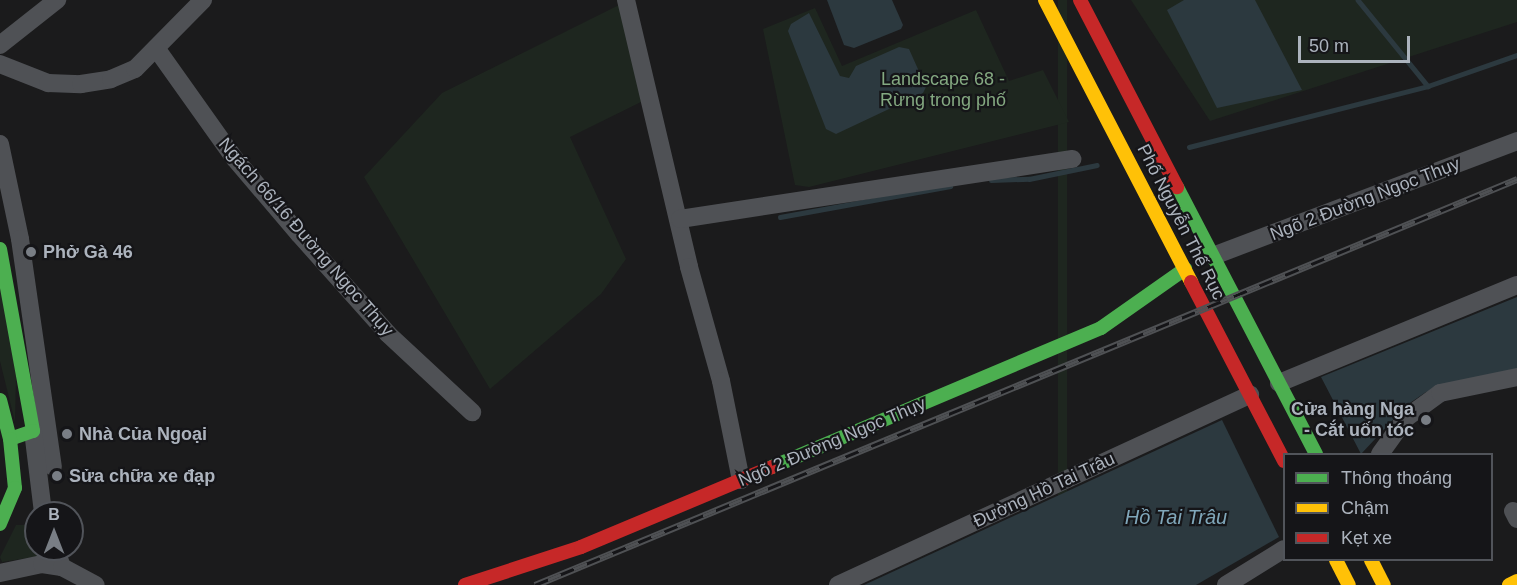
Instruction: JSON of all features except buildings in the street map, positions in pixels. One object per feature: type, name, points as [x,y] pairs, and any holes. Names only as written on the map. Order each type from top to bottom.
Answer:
[{"type":"main road","name":"Phố Nguyễn Thế Rục","points":[[1045,0],[1283,459]]},
{"type":"main road","name":"Phố Nguyễn Thế Rục","points":[[1080,0],[1315,453]]},
{"type":"main road","points":[[0,249],[33,431],[10,439]]},
{"type":"main road","name":"Ngõ 2 Đường Ngọc Thụy","points":[[465,585],[581,547],[1101,328],[1185,269]]},
{"type":"main road","points":[[0,400],[10,439],[15,488],[0,524]]},
{"type":"main road","points":[[1337,561],[1349,585]]},
{"type":"main road","points":[[1372,561],[1384,585]]},
{"type":"main road","points":[[1509,585],[1517,581]]},
{"type":"street","points":[[0,45],[57,0]]},
{"type":"street","points":[[0,64],[48,82],[81,84],[135,69],[202,0]]},
{"type":"street","points":[[626,0],[680,219],[688,267],[721,381],[741,480]]},
{"type":"street","name":"Ngách 66/16 Đường Ngọc Thụy","points":[[156,48],[235,159],[299,234],[388,334],[472,412]]},
{"type":"street","name":"Ngõ 2 Đường Ngọc Thụy","points":[[1213,256],[1517,141]]},
{"type":"street","points":[[0,144],[18,229],[53,467]]},
{"type":"street","points":[[680,219],[1072,159]]},
{"type":"street","points":[[1279,383],[1517,285]]},
{"type":"street","points":[[1381,453],[1406,418],[1440,393],[1517,377]]},
{"type":"street","name":"Đường Hồ Tai Trâu","points":[[838,585],[1250,396]]},
{"type":"street","points":[[33,431],[40,501]]},
{"type":"street","points":[[15,488],[32,501]]},
{"type":"street","points":[[1226,585],[1283,550]]},
{"type":"street","points":[[60,561],[62,567]]},
{"type":"street","points":[[0,573],[42,564],[62,567],[96,585]]},
{"type":"green space","points":[[1058,0],[1067,0],[1067,512],[1058,512]]},
{"type":"green space","points":[[1131,0],[1517,0],[1517,22],[1210,121]]},
{"type":"green space","points":[[621,4],[645,100],[570,137],[626,259],[601,294],[490,389],[364,177],[442,93]]},
{"type":"green space","name":"Landscape 68 - Rừng trong phố","points":[[815,8],[842,66],[976,10],[1009,81],[1043,70],[1069,122],[809,187],[795,185],[763,29]]},
{"type":"green space","points":[[0,272],[16,376],[15,422],[0,361]]},
{"type":"green space","points":[[16,525],[24,525],[24,559],[2,562],[0,557]]},
{"type":"water","points":[[827,0],[892,0],[903,25],[901,29],[854,48],[844,45]]},
{"type":"water","points":[[1184,0],[1255,0],[1302,90],[1217,108],[1167,10]]},
{"type":"water","points":[[809,13],[840,76],[849,78],[856,66],[899,47],[909,49],[926,87],[923,93],[836,134],[826,129],[788,31],[791,24]]},
{"type":"water","points":[[1517,297],[1517,373],[1426,392],[1407,405],[1362,453],[1321,377]]},
{"type":"water","name":"Hồ Tai Trâu","points":[[1222,420],[1279,537],[1196,585],[864,585]]},
{"type":"waterway","points":[[1358,0],[1428,86]]},
{"type":"waterway","points":[[1189,147],[1428,86],[1517,55]]},
{"type":"waterway","points":[[991,180],[1029,179],[1097,165]]},
{"type":"waterway","points":[[780,217],[950,186]]},
{"type":"railway","points":[[535,585],[1517,179]]},
{"type":"traffic: fast","points":[[1177,187],[1315,453]]},
{"type":"traffic: fast","points":[[0,249],[33,431],[10,439]]},
{"type":"traffic: fast","points":[[772,467],[1101,328],[1185,269]]},
{"type":"traffic: fast","points":[[0,400],[10,439],[15,488],[0,524]]},
{"type":"traffic: slow","points":[[1045,0],[1191,282]]},
{"type":"traffic: slow","points":[[1337,561],[1349,585]]},
{"type":"traffic: slow","points":[[1372,561],[1384,585]]},
{"type":"traffic: slow","points":[[1509,585],[1517,581]]},
{"type":"traffic: jam","points":[[1080,0],[1177,187]]},
{"type":"traffic: jam","points":[[1191,282],[1283,459]]},
{"type":"traffic: jam","points":[[465,585],[581,547],[772,467]]},
{"type":"place","name":"Phở Gà 46","points":[[31,252]]},
{"type":"place","name":"Cửa hàng Nga - Cắt uốn tóc","points":[[1426,420]]},
{"type":"place","name":"Nhà Của Ngoại","points":[[67,434]]},
{"type":"place","name":"Sửa chữa xe đạp","points":[[57,476]]}]
